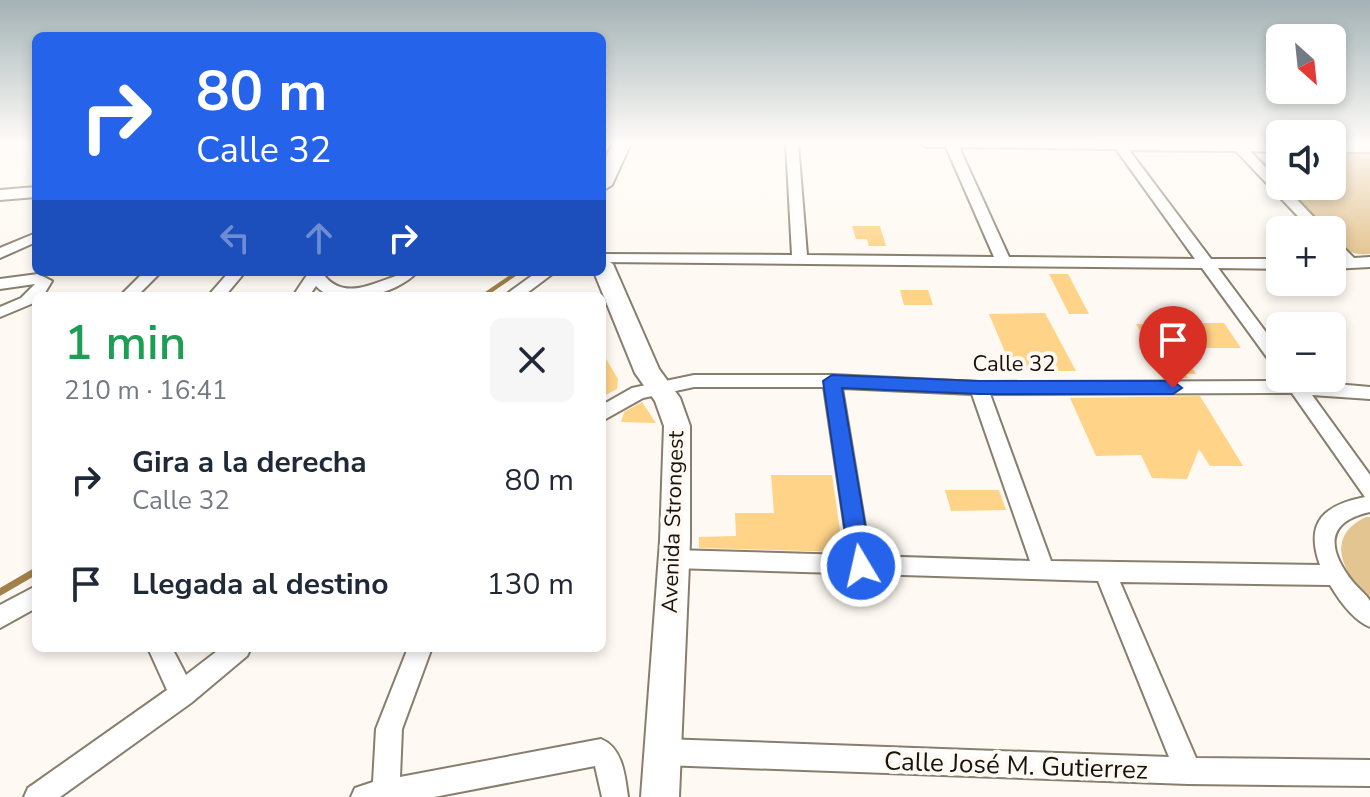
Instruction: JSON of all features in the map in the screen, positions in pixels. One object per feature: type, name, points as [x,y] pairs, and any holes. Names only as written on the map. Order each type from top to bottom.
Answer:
[{"type":"main road","name":"Avenida Strongest","points":[[606,271],[648,373],[667,398],[677,426],[660,797]]},
{"type":"street","points":[[795,180],[800,258]]},
{"type":"street","points":[[967,180],[1004,262]]},
{"type":"street","points":[[1146,180],[1266,344]]},
{"type":"street","points":[[1271,180],[1306,216]]},
{"type":"street","points":[[0,195],[32,192]]},
{"type":"street","points":[[0,254],[32,239]]},
{"type":"street","points":[[606,261],[800,258],[1266,264]]},
{"type":"street","points":[[1346,259],[1351,264]]},
{"type":"street","points":[[1346,264],[1370,262]]},
{"type":"street","points":[[132,292],[149,276]]},
{"type":"street","points":[[220,292],[234,276]]},
{"type":"street","points":[[318,276],[329,290],[338,292]]},
{"type":"street","points":[[361,292],[390,284],[403,276]]},
{"type":"street","points":[[518,292],[541,276]]},
{"type":"street","points":[[0,284],[38,279],[44,281],[37,292]]},
{"type":"street","points":[[0,312],[32,297]]},
{"type":"street","name":"Calle 32","points":[[606,412],[638,393],[659,386],[694,381],[832,381],[979,388],[1266,383]]},
{"type":"street","points":[[832,381],[861,566]]},
{"type":"street","points":[[979,388],[1044,571]]},
{"type":"street","name":"Calle 32","points":[[1346,390],[1370,393]]},
{"type":"street","points":[[1300,392],[1370,490]]},
{"type":"street","points":[[1370,504],[1353,505],[1335,514],[1325,530],[1324,551],[1334,575],[1355,603],[1370,616]]},
{"type":"street","points":[[673,559],[1044,571],[1334,575]]},
{"type":"street","points":[[1105,572],[1188,771]]},
{"type":"street","points":[[0,617],[32,598]]},
{"type":"street","points":[[162,652],[182,694]]},
{"type":"street","points":[[37,797],[182,694],[234,652]]},
{"type":"street","points":[[418,652],[389,729],[375,794],[462,787],[601,752],[610,766],[615,797]]},
{"type":"street","name":"Calle José M. Gutierrez","points":[[663,752],[1188,771],[1370,773]]},
{"type":"shaded area","points":[[1346,180],[1370,180],[1370,254],[1353,253],[1346,249],[1346,216],[1312,216],[1297,200],[1346,200]]},
{"type":"shaded area","points":[[1370,517],[1370,602],[1346,568],[1341,546],[1345,535]]},
{"type":"building","points":[[852,226],[880,226],[886,246],[869,246],[867,239],[856,239]]},
{"type":"building","points":[[1049,274],[1068,274],[1089,314],[1069,314]]},
{"type":"building","points":[[900,290],[928,290],[933,305],[904,305]]},
{"type":"building","points":[[1045,313],[1076,371],[1013,371],[989,314]]},
{"type":"building","points":[[1224,323],[1241,348],[1181,348],[1196,374],[1185,374],[1188,378],[1169,378],[1136,324]]},
{"type":"building","points":[[606,359],[618,379],[617,389],[606,395]]},
{"type":"building","points":[[1200,396],[1243,466],[1210,466],[1199,449],[1187,479],[1152,478],[1141,455],[1096,456],[1070,398]]},
{"type":"building","points":[[642,402],[656,423],[621,422],[624,412]]},
{"type":"building","points":[[771,475],[832,475],[843,552],[699,548],[699,537],[736,536],[735,513],[774,513]]},
{"type":"building","points":[[945,490],[999,490],[1006,510],[951,511]]},
{"type":"waterway","points":[[489,292],[512,276]]},
{"type":"waterway","points":[[0,592],[32,573]]},
{"type":"route","points":[[861,566],[832,381],[979,388],[1173,388]]}]
